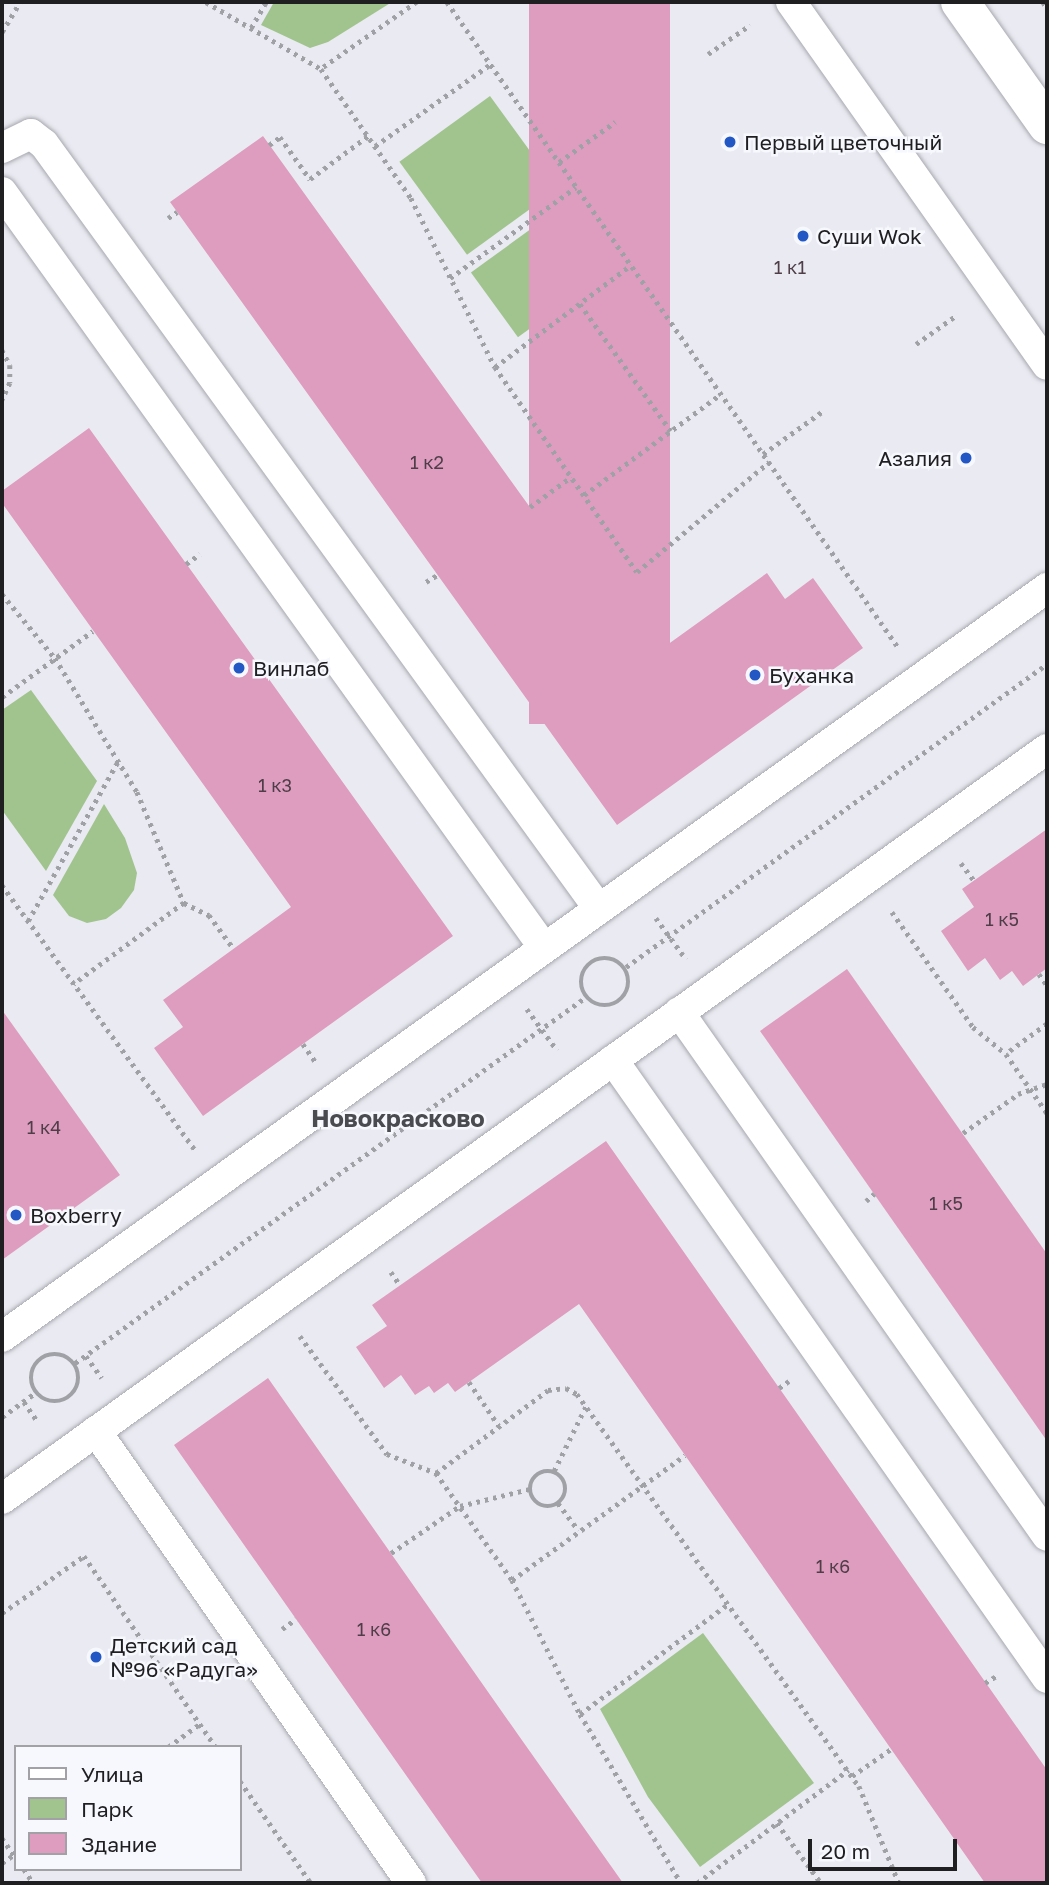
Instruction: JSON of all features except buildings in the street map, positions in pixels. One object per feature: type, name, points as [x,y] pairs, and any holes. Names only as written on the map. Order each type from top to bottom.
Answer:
[{"type":"main road","points":[[960,2],[1047,125]]},
{"type":"lane","points":[[791,2],[1047,365]]},
{"type":"lane","points":[[3,145],[31,134],[44,144],[599,909]]},
{"type":"lane","points":[[2,192],[544,948]]},
{"type":"lane","points":[[2,1337],[1047,587]]},
{"type":"lane","points":[[2,1499],[1047,749]]},
{"type":"lane","points":[[679,1013],[1047,1536]]},
{"type":"lane","points":[[613,1060],[1047,1678]]},
{"type":"lane","points":[[96,1431],[411,1883]]},
{"type":"path","points":[[2,32],[20,2]]},
{"type":"path","points":[[206,2],[321,69],[411,198],[495,367],[637,572],[769,462]]},
{"type":"path","points":[[251,28],[266,2]]},
{"type":"path","points":[[321,69],[417,2]]},
{"type":"path","points":[[447,2],[899,648]]},
{"type":"path","points":[[1043,2],[1047,8]]},
{"type":"path","points":[[708,54],[750,25]]},
{"type":"path","points":[[375,146],[491,64]]},
{"type":"path","points":[[559,162],[615,122]]},
{"type":"path","points":[[269,145],[280,137],[310,179],[368,136]]},
{"type":"path","points":[[450,278],[576,187]]},
{"type":"path","points":[[168,218],[177,212]]},
{"type":"path","points":[[495,367],[631,265]]},
{"type":"path","points":[[580,304],[671,430]]},
{"type":"path","points":[[916,344],[957,315]]},
{"type":"path","points":[[2,350],[10,374],[2,400]]},
{"type":"path","points":[[584,495],[721,394]]},
{"type":"path","points":[[763,454],[823,411]]},
{"type":"path","points":[[530,507],[571,477]]},
{"type":"path","points":[[186,564],[200,554]]},
{"type":"path","points":[[426,582],[437,575]]},
{"type":"path","points":[[2,594],[55,658],[137,792],[184,903],[209,915],[234,949]]},
{"type":"path","points":[[2,697],[93,631]]},
{"type":"path","points":[[626,967],[1047,664]]},
{"type":"path","points":[[28,921],[118,761]]},
{"type":"path","points":[[961,863],[974,880]]},
{"type":"path","points":[[2,885],[196,1151]]},
{"type":"path","points":[[74,984],[184,903]]},
{"type":"path","points":[[892,912],[973,1027],[1006,1054],[1047,1113]]},
{"type":"path","points":[[654,916],[692,968]]},
{"type":"path","points":[[616,959],[626,967],[628,992],[620,1002],[608,1007],[586,997],[581,984],[591,961],[616,959]]},
{"type":"path","points":[[1039,974],[1047,985]]},
{"type":"path","points":[[75,1363],[586,997]]},
{"type":"path","points":[[521,999],[563,1058]]},
{"type":"path","points":[[1006,1054],[1047,1024]]},
{"type":"path","points":[[303,1044],[317,1064]]},
{"type":"path","points":[[962,1133],[1029,1087],[1047,1084]]},
{"type":"path","points":[[866,1201],[874,1194]]},
{"type":"path","points":[[390,1271],[400,1285]]},
{"type":"path","points":[[300,1336],[387,1454],[436,1473],[512,1580],[580,1714],[681,1883]]},
{"type":"path","points":[[53,1353],[75,1363],[80,1376],[70,1399],[44,1401],[35,1393],[30,1381],[41,1358],[53,1353]]},
{"type":"path","points":[[469,1382],[499,1426]]},
{"type":"path","points":[[436,1473],[548,1390],[566,1388],[586,1406],[848,1770],[899,1883]]},
{"type":"path","points":[[2,1417],[35,1393]]},
{"type":"path","points":[[554,1471],[586,1406]]},
{"type":"path","points":[[512,1580],[641,1483],[685,1455]]},
{"type":"path","points":[[542,1471],[554,1471],[564,1478],[567,1489],[558,1503],[543,1507],[533,1500],[530,1489],[533,1478],[542,1471]]},
{"type":"path","points":[[391,1553],[460,1506],[530,1489]]},
{"type":"path","points":[[558,1503],[578,1530]]},
{"type":"path","points":[[2,1613],[83,1556],[215,1745]]},
{"type":"path","points":[[580,1714],[728,1604]]},
{"type":"path","points":[[282,1629],[296,1619]]},
{"type":"path","points":[[171,1745],[200,1724]]},
{"type":"path","points":[[852,1776],[891,1749]]},
{"type":"path","points":[[697,1883],[848,1770]]},
{"type":"path","points":[[242,1784],[311,1883]]},
{"type":"path","points":[[777,1823],[821,1883]]},
{"type":"path","points":[[2,1838],[14,1854]]},
{"type":"green space","points":[[274,2],[392,2],[328,42],[310,48],[261,25]]},
{"type":"green space","points":[[490,96],[558,189],[467,255],[399,162]]},
{"type":"green space","points":[[568,202],[615,267],[518,337],[471,273]]},
{"type":"green space","points":[[31,690],[97,781],[46,871],[2,810],[2,710]]},
{"type":"green space","points":[[104,804],[125,838],[137,873],[134,890],[121,908],[106,919],[87,923],[69,916],[53,895]]},
{"type":"green space","points":[[703,1633],[814,1783],[700,1867],[648,1797],[600,1709]]},
{"type":"place","name":"Первый цветочный","points":[[730,142]]},
{"type":"place","name":"Суши Wok","points":[[803,236]]},
{"type":"place","name":"Азалия","points":[[966,458]]},
{"type":"place","name":"Винлаб","points":[[239,668]]},
{"type":"place","name":"Буханка","points":[[755,675]]},
{"type":"place","name":"Boxberry","points":[[16,1215]]},
{"type":"place","name":"Детский сад №96 «Радуга»","points":[[96,1657]]},
{"type":"district","name":"Новокрасково","points":[[398,1118]]}]
